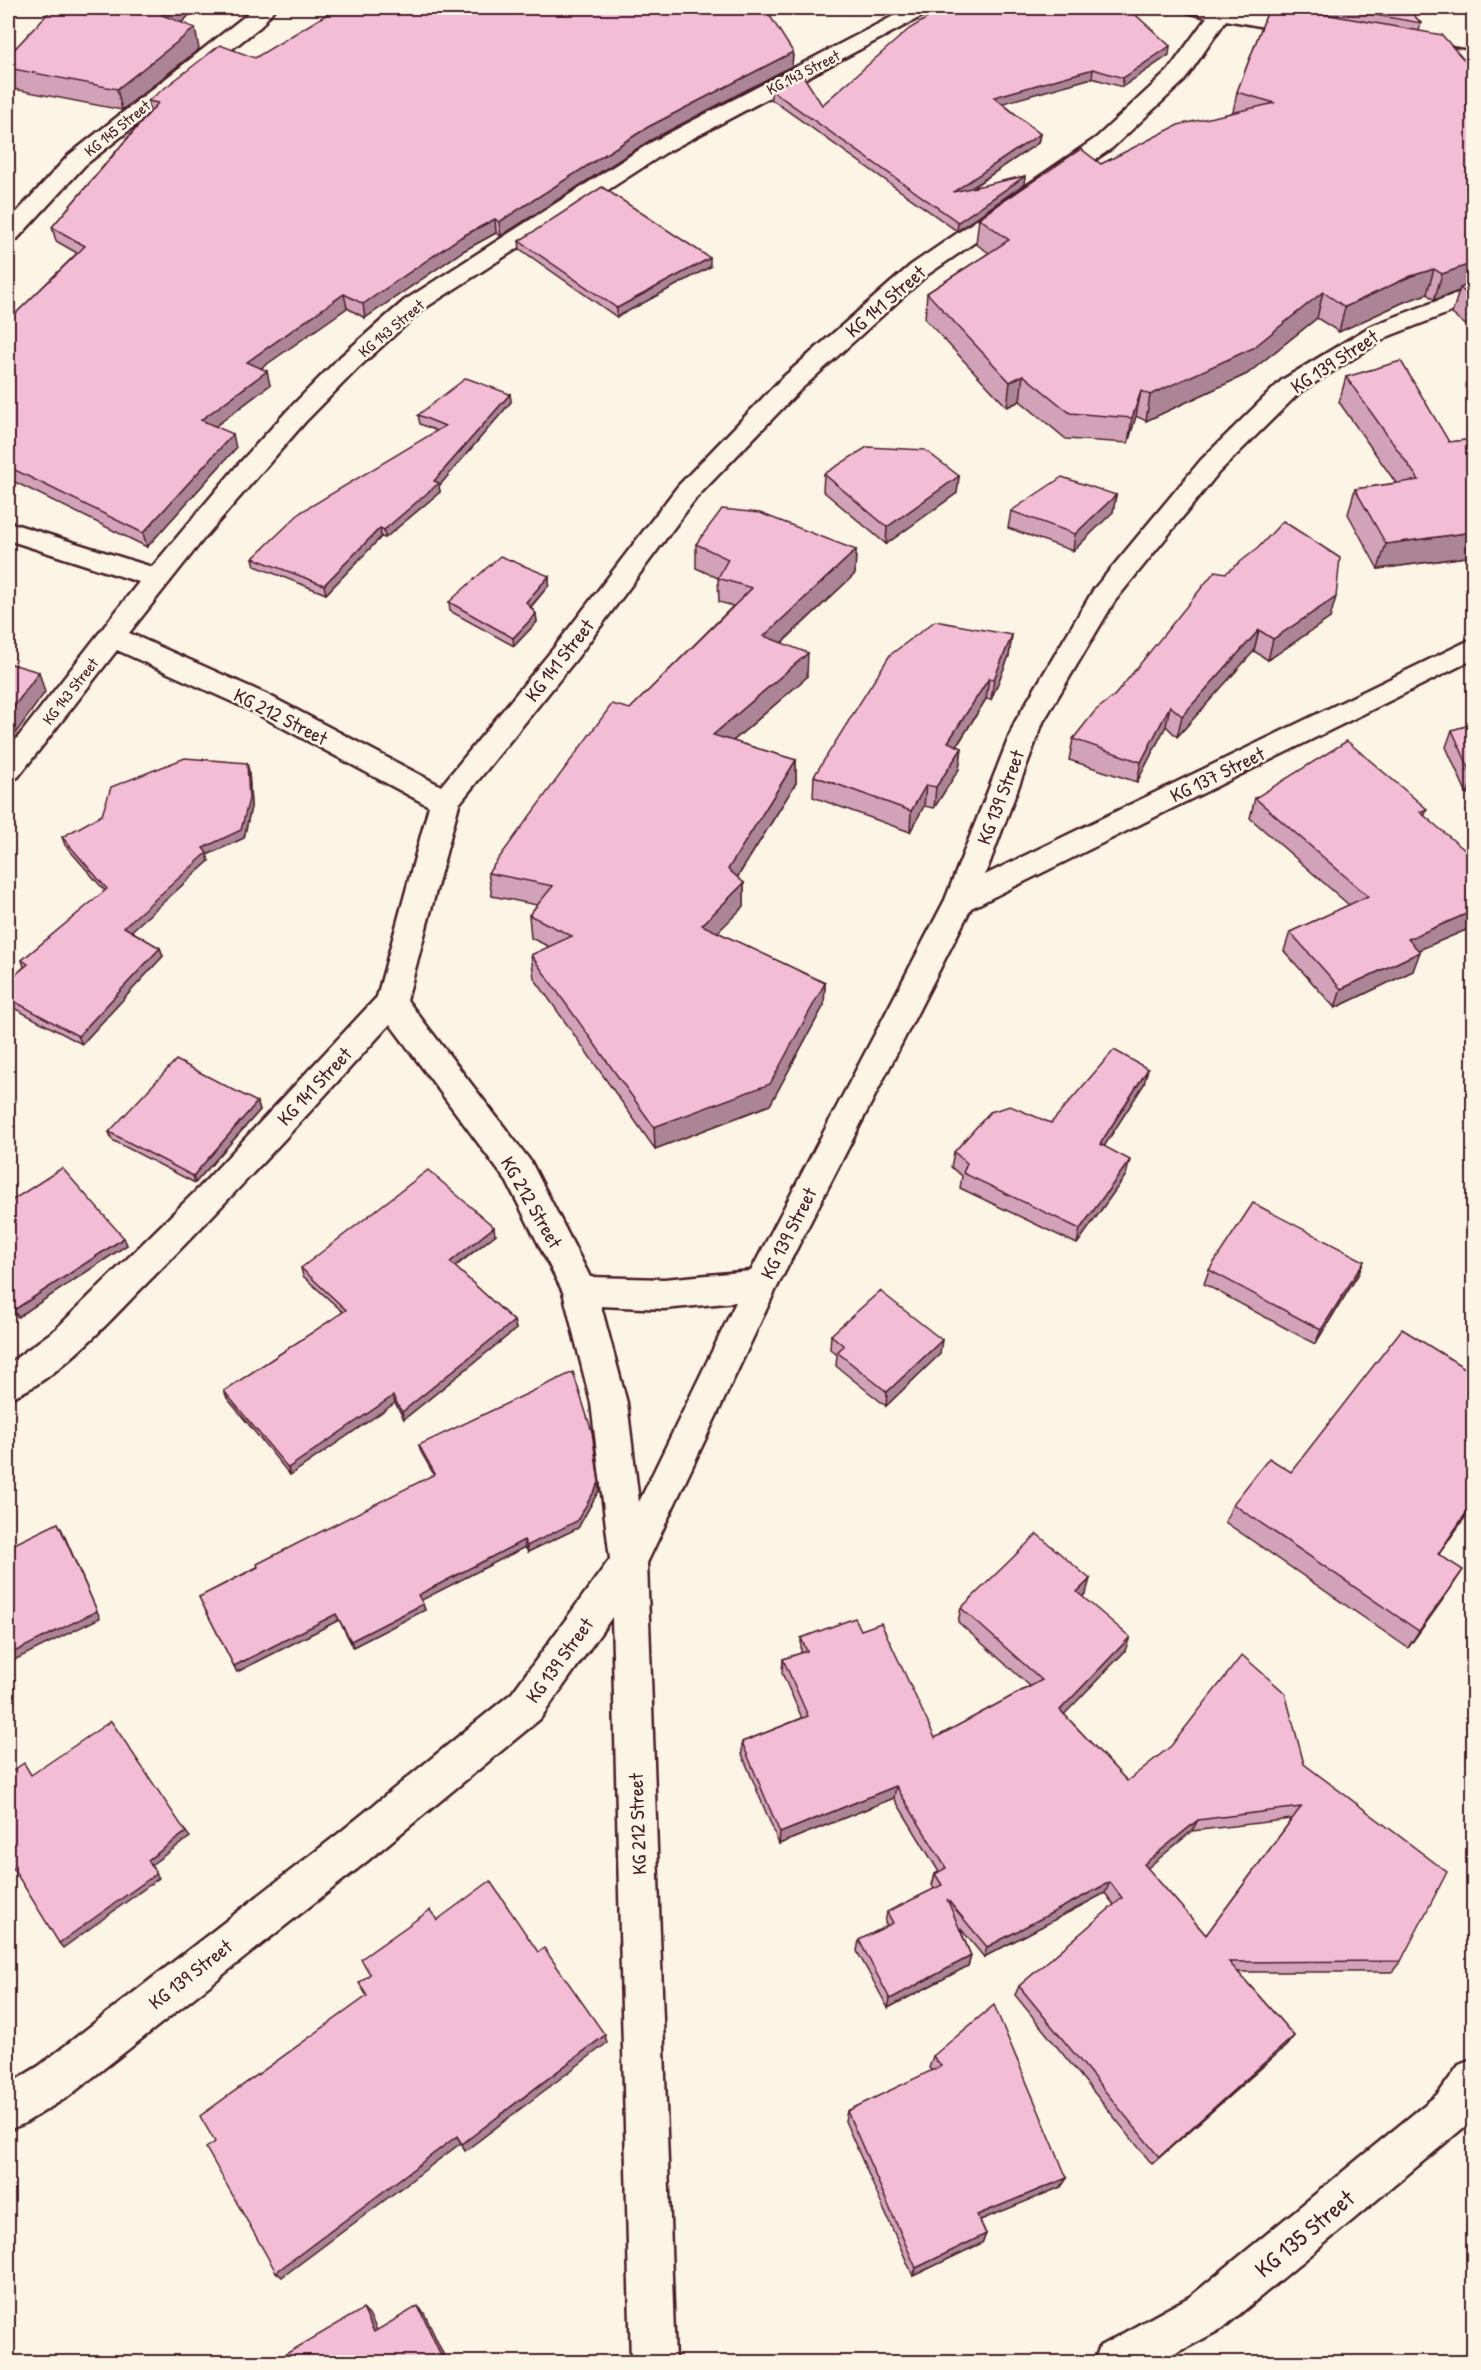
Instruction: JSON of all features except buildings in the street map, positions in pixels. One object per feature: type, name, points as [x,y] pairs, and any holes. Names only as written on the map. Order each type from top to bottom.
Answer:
[{"type":"street","name":"KG 145 Street","points":[[8,235],[77,160],[253,21],[264,8]]},
{"type":"street","name":"KG 143 Street","points":[[8,770],[230,489],[303,408],[408,310],[481,263],[518,234],[708,120],[876,35],[923,8]]},
{"type":"street","points":[[1207,10],[1335,34]]},
{"type":"street","name":"KG 141 Street","points":[[8,1383],[77,1332],[211,1198],[392,1002],[445,801],[567,651],[687,492],[790,385],[919,270],[1104,143],[1176,76],[1207,10]]},
{"type":"street","points":[[1393,44],[1473,59]]},
{"type":"street","name":"KG 139 Street","points":[[8,2109],[54,2081],[352,1848],[526,1707],[629,1563],[761,1285],[960,900],[1029,722],[1104,596],[1210,466],[1291,386],[1380,331],[1473,294]]},
{"type":"street","points":[[8,531],[158,579]]},
{"type":"street","name":"KG 212 Street","points":[[113,637],[258,702],[445,801]]},
{"type":"street","name":"KG 137 Street","points":[[960,900],[1473,647]]},
{"type":"street","name":"KG 212 Street","points":[[392,1002],[519,1172],[580,1291],[609,1403],[629,1563],[653,2362]]},
{"type":"street","points":[[580,1291],[664,1294],[761,1285]]},
{"type":"street","name":"KG 135 Street","points":[[1116,2362],[1207,2312],[1454,2108],[1473,2080]]}]
